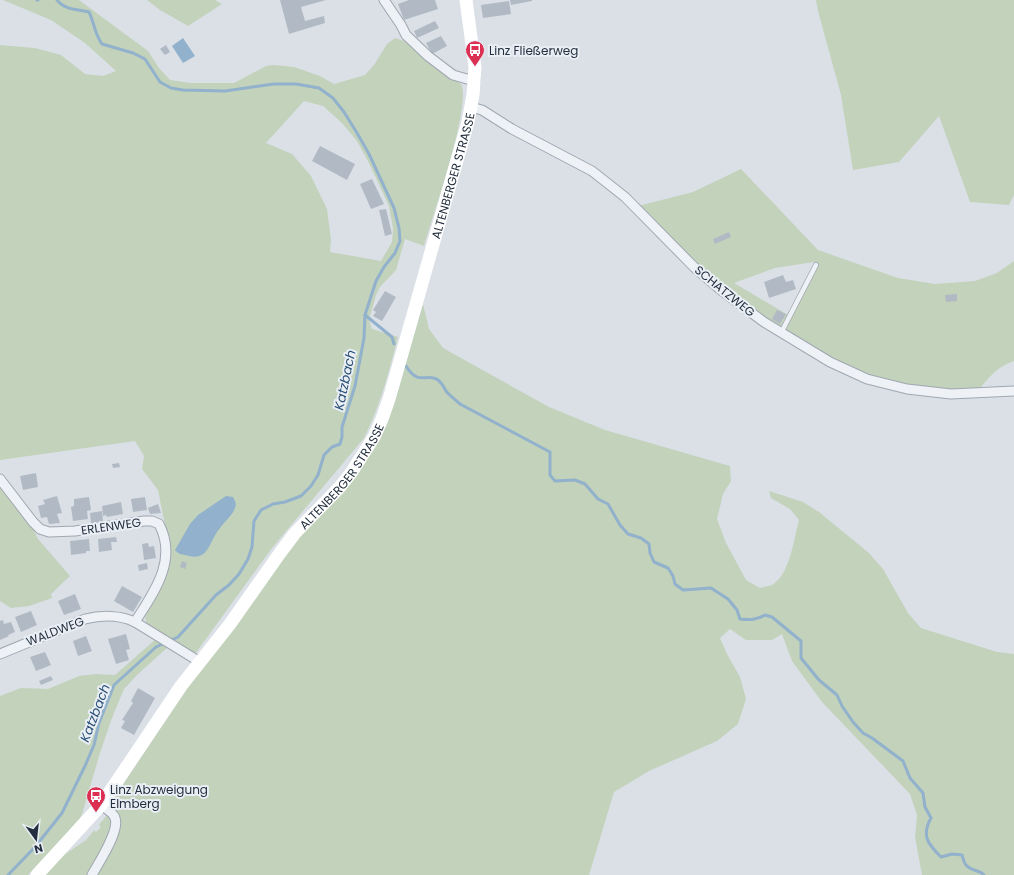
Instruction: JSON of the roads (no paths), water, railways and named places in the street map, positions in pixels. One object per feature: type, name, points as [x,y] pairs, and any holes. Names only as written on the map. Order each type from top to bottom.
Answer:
[{"type":"street","points":[[384,0],[402,25],[406,35],[428,56],[452,75],[467,80],[475,80]]},
{"type":"street","name":"ALTENBERGER STRASSE","points":[[37,875],[101,805],[181,686],[230,624],[295,533],[351,473],[374,437],[389,399],[414,317],[463,142],[471,107],[475,80],[474,54],[466,0]]},
{"type":"street","name":"SCHATZWEG","points":[[471,107],[490,114],[512,129],[571,158],[597,174],[625,197],[694,267],[742,307],[810,351],[848,371],[887,385],[928,392],[951,394],[1014,391]]},
{"type":"street","name":"ERLENWEG","points":[[0,479],[33,522],[40,529],[49,532],[75,531],[144,521],[152,521],[159,524],[165,539],[167,550],[166,561],[157,586],[135,622]]},
{"type":"street","name":"WALDWEG","points":[[0,654],[78,622],[95,617],[120,617],[135,622]]},
{"type":"street","points":[[135,622],[200,662]]},
{"type":"street","points":[[92,875],[114,834],[116,826],[116,819],[113,813],[101,805]]},
{"type":"lane","points":[[781,333],[816,265]]},
{"type":"water","points":[[183,38],[195,56],[183,63],[172,46]]},
{"type":"water","points":[[226,496],[233,497],[236,502],[236,507],[216,533],[205,553],[196,557],[176,552],[175,550],[190,524],[198,515]]},
{"type":"waterway","name":"Katzbach","points":[[8,875],[35,847],[62,813],[94,745],[99,723],[114,685],[156,647],[178,637],[216,595],[229,585],[239,574],[248,559],[252,547],[254,521],[261,510],[273,504],[285,502],[301,496],[311,486],[318,475],[324,455],[332,447],[340,444],[342,427],[355,386],[364,338],[365,315],[376,281],[384,267],[395,253],[400,241],[399,228],[394,208],[369,154],[344,112],[333,98],[319,88],[296,84],[274,84],[225,91],[183,90],[171,88],[160,82],[145,59],[133,53],[102,44],[89,12],[71,9],[63,6],[57,0]]},
{"type":"waterway","points":[[365,315],[392,337],[394,344]]},
{"type":"waterway","points":[[406,366],[415,376],[419,378],[430,377],[438,380],[446,391],[460,404],[550,452],[550,475],[555,481],[575,480],[585,484],[598,499],[608,504],[620,525],[628,534],[641,538],[649,544],[650,553],[654,562],[668,568],[673,576],[675,584],[683,590],[711,588],[728,599],[737,610],[740,619],[747,620],[759,618],[765,615],[772,617],[801,641],[801,658],[819,680],[837,695],[842,706],[853,722],[863,733],[903,761],[910,778],[923,793],[925,807],[931,818],[926,835],[929,844],[941,857],[952,854],[962,855],[968,867],[984,875]]},
{"type":"place","name":"Linz Fließerweg","points":[[475,67]]},
{"type":"place","name":"Linz Abzweigung Elmberg","points":[[96,813]]}]
